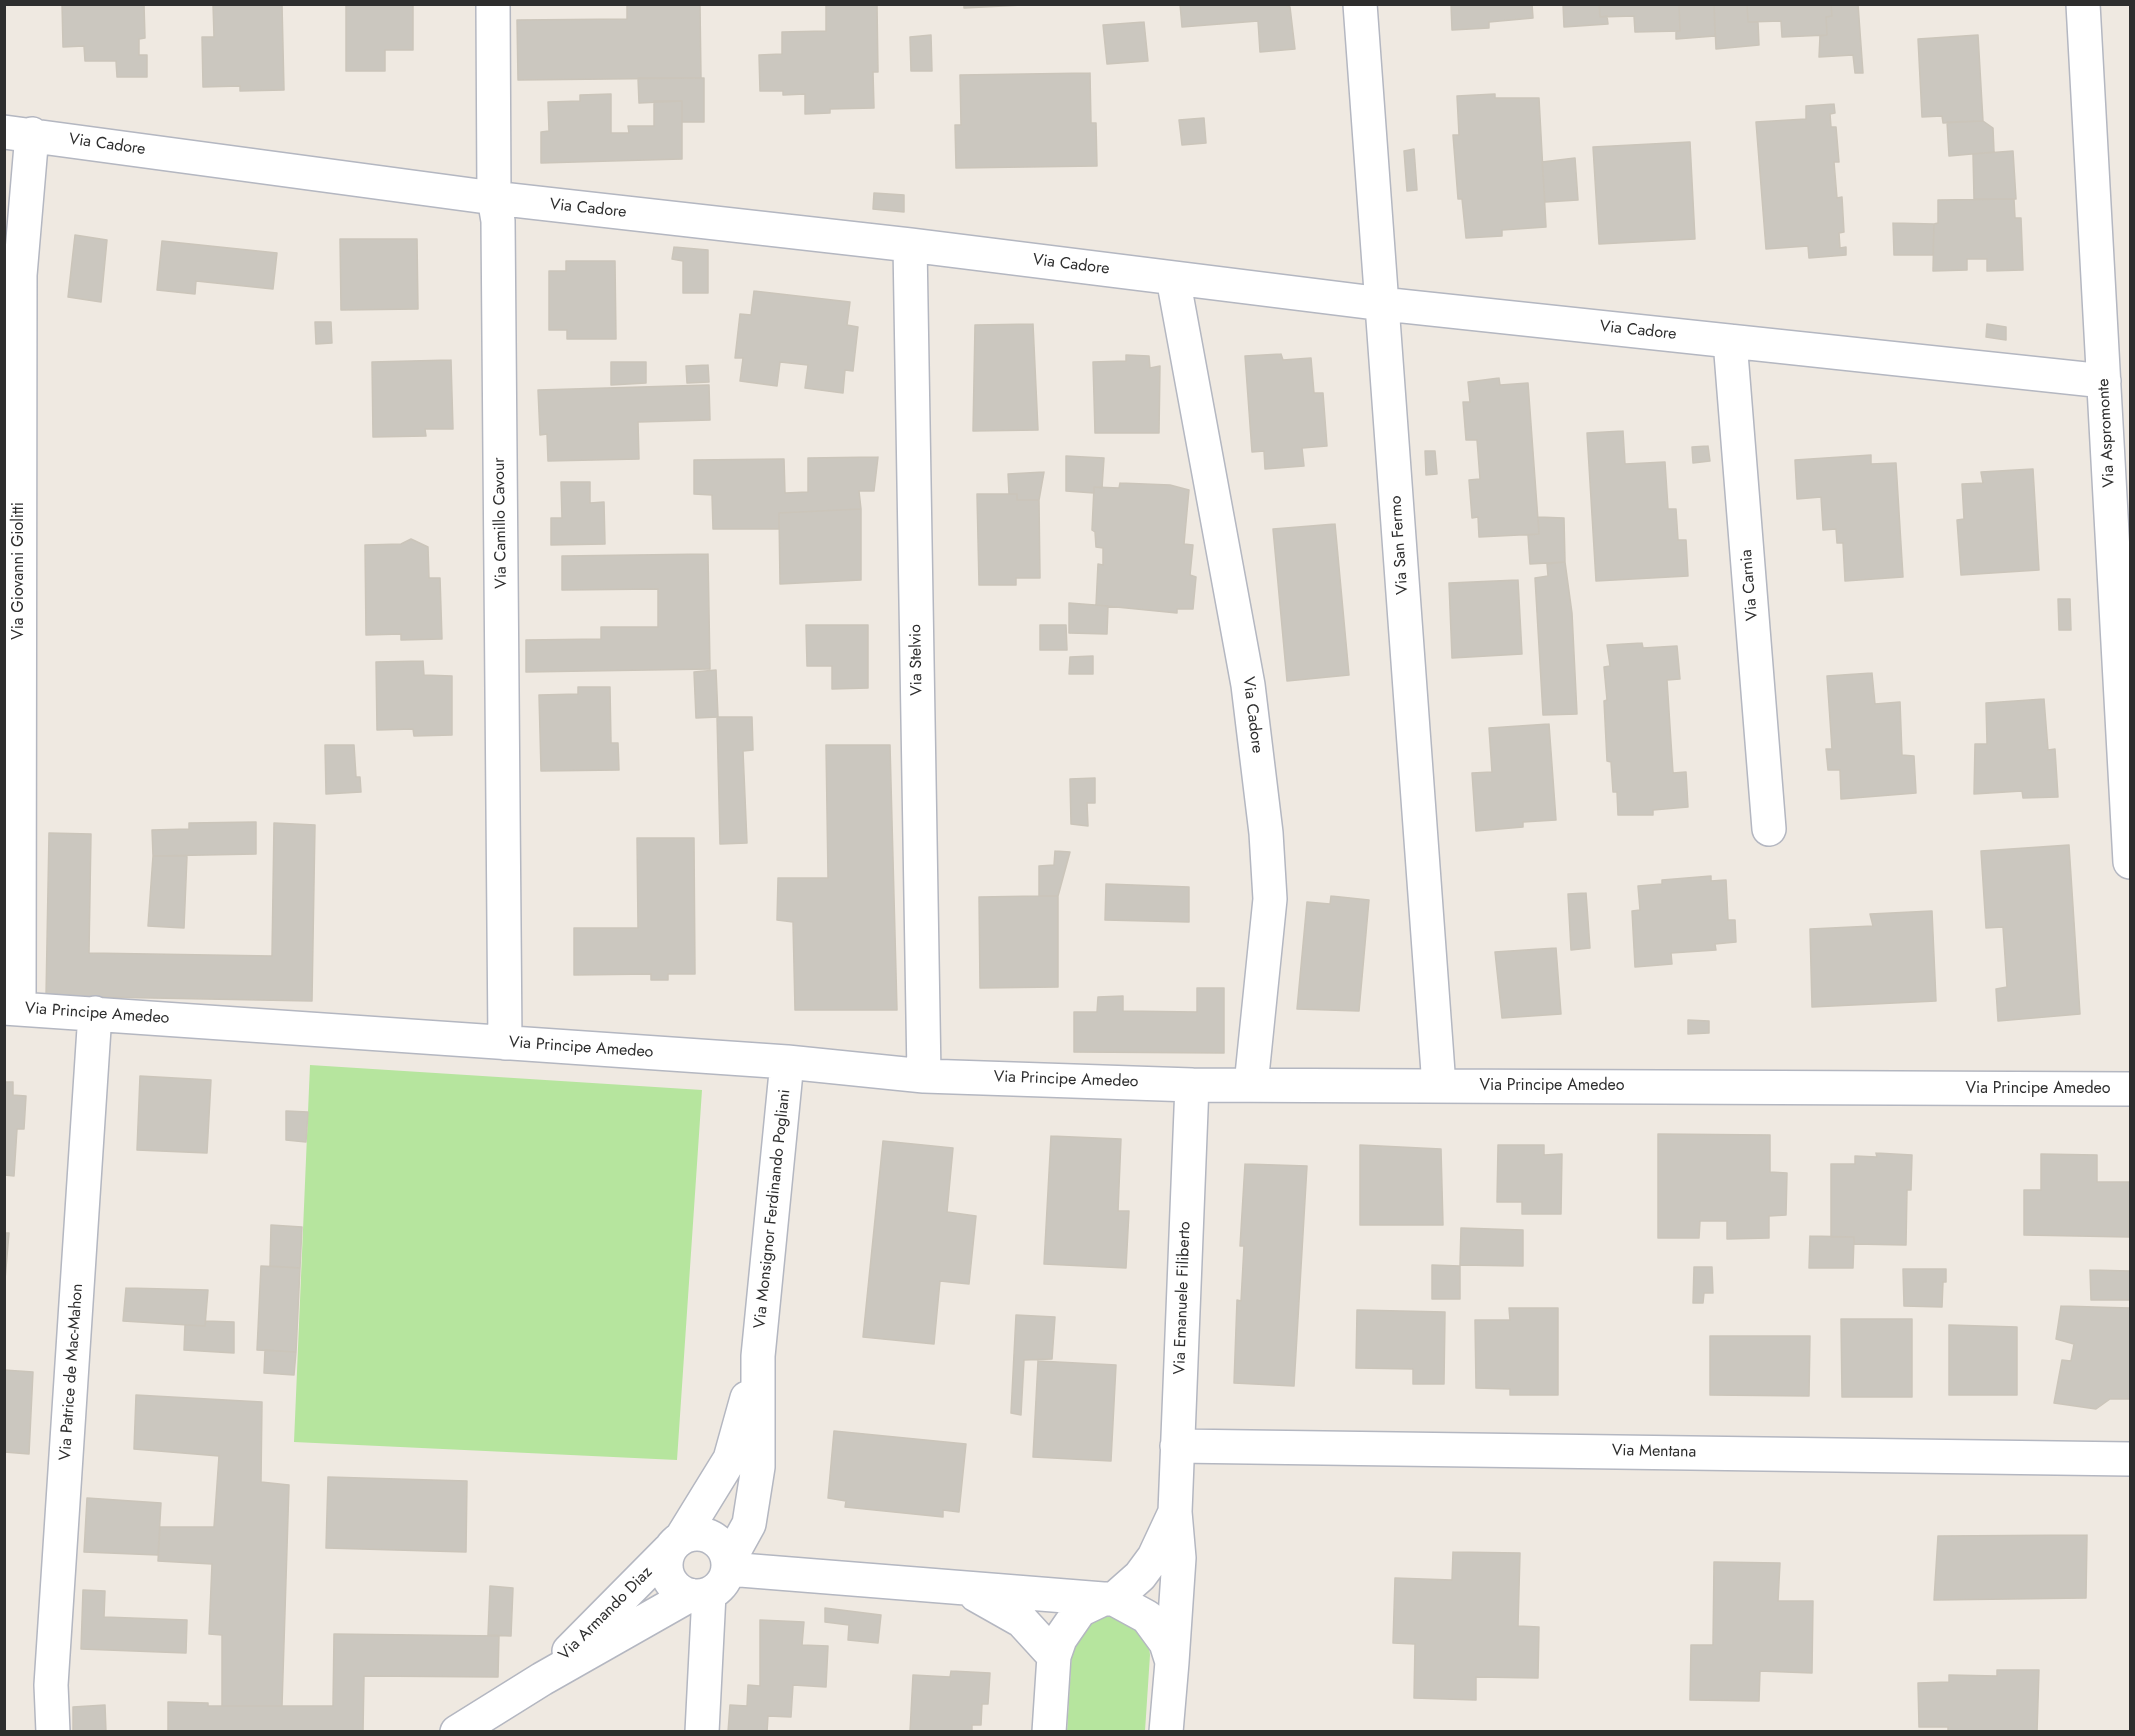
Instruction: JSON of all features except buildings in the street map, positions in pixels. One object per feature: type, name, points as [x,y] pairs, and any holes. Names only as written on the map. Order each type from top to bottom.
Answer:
[{"type":"street","name":"Via Camillo Cavour","points":[[493,4],[494,198],[498,257],[505,1043]]},
{"type":"street","name":"Via San Fermo","points":[[1360,4],[1439,1086]]},
{"type":"street","name":"Via Aspromonte","points":[[2083,4],[2130,862]]},
{"type":"street","name":"Via Cadore","points":[[18,133],[494,198],[910,245],[1383,304],[2104,381]]},
{"type":"street","name":"Via Giovanni Giolitti","points":[[12,1008],[12,274],[18,133]]},
{"type":"street","name":"Via Stelvio","points":[[910,245],[924,1076]]},
{"type":"street","name":"Via Cadore","points":[[1173,278],[1246,673],[1266,833],[1270,899],[1251,1085]]},
{"type":"street","name":"Via Carnia","points":[[1730,341],[1769,829]]},
{"type":"street","name":"Via Principe Amedeo","points":[[12,1008],[787,1062],[924,1076],[1251,1085],[2130,1089]]},
{"type":"street","name":"Via Patrice de Mac-Mahon","points":[[53,1731],[51,1685],[95,1014]]},
{"type":"street","name":"Via Monsignor Ferdinando Pogliani","points":[[702,1731],[714,1580],[749,1524],[758,1467],[758,1356],[787,1062]]},
{"type":"street","name":"Via Emanuele Filiberto","points":[[1166,1731],[1179,1558],[1175,1512],[1191,1084]]},
{"type":"street","name":"Via Monsignor Ferdinando Pogliani","points":[[676,1543],[730,1459],[758,1356]]},
{"type":"street","name":"Via Mentana","points":[[1177,1446],[2130,1459]]},
{"type":"street","points":[[1049,1731],[1054,1656],[1068,1624],[1080,1610],[1109,1599],[1140,1576],[1154,1557],[1175,1512]]},
{"type":"street","points":[[714,1580],[723,1547],[712,1537],[697,1533],[676,1543],[666,1569],[674,1586],[714,1580],[966,1590],[1109,1599],[1147,1617],[1166,1643],[1172,1662]]},
{"type":"street","name":"Via Armando Diaz","points":[[542,1679],[676,1543]]},
{"type":"street","name":"Via Armando Diaz","points":[[457,1731],[714,1580]]},
{"type":"street","points":[[966,1590],[1022,1621],[1054,1656]]},
{"type":"green space","points":[[310,1065],[702,1090],[677,1460],[294,1442]]},
{"type":"green space","points":[[1111,1614],[1125,1617],[1148,1639],[1150,1655],[1145,1731],[1067,1732],[1072,1650],[1085,1623]]}]
